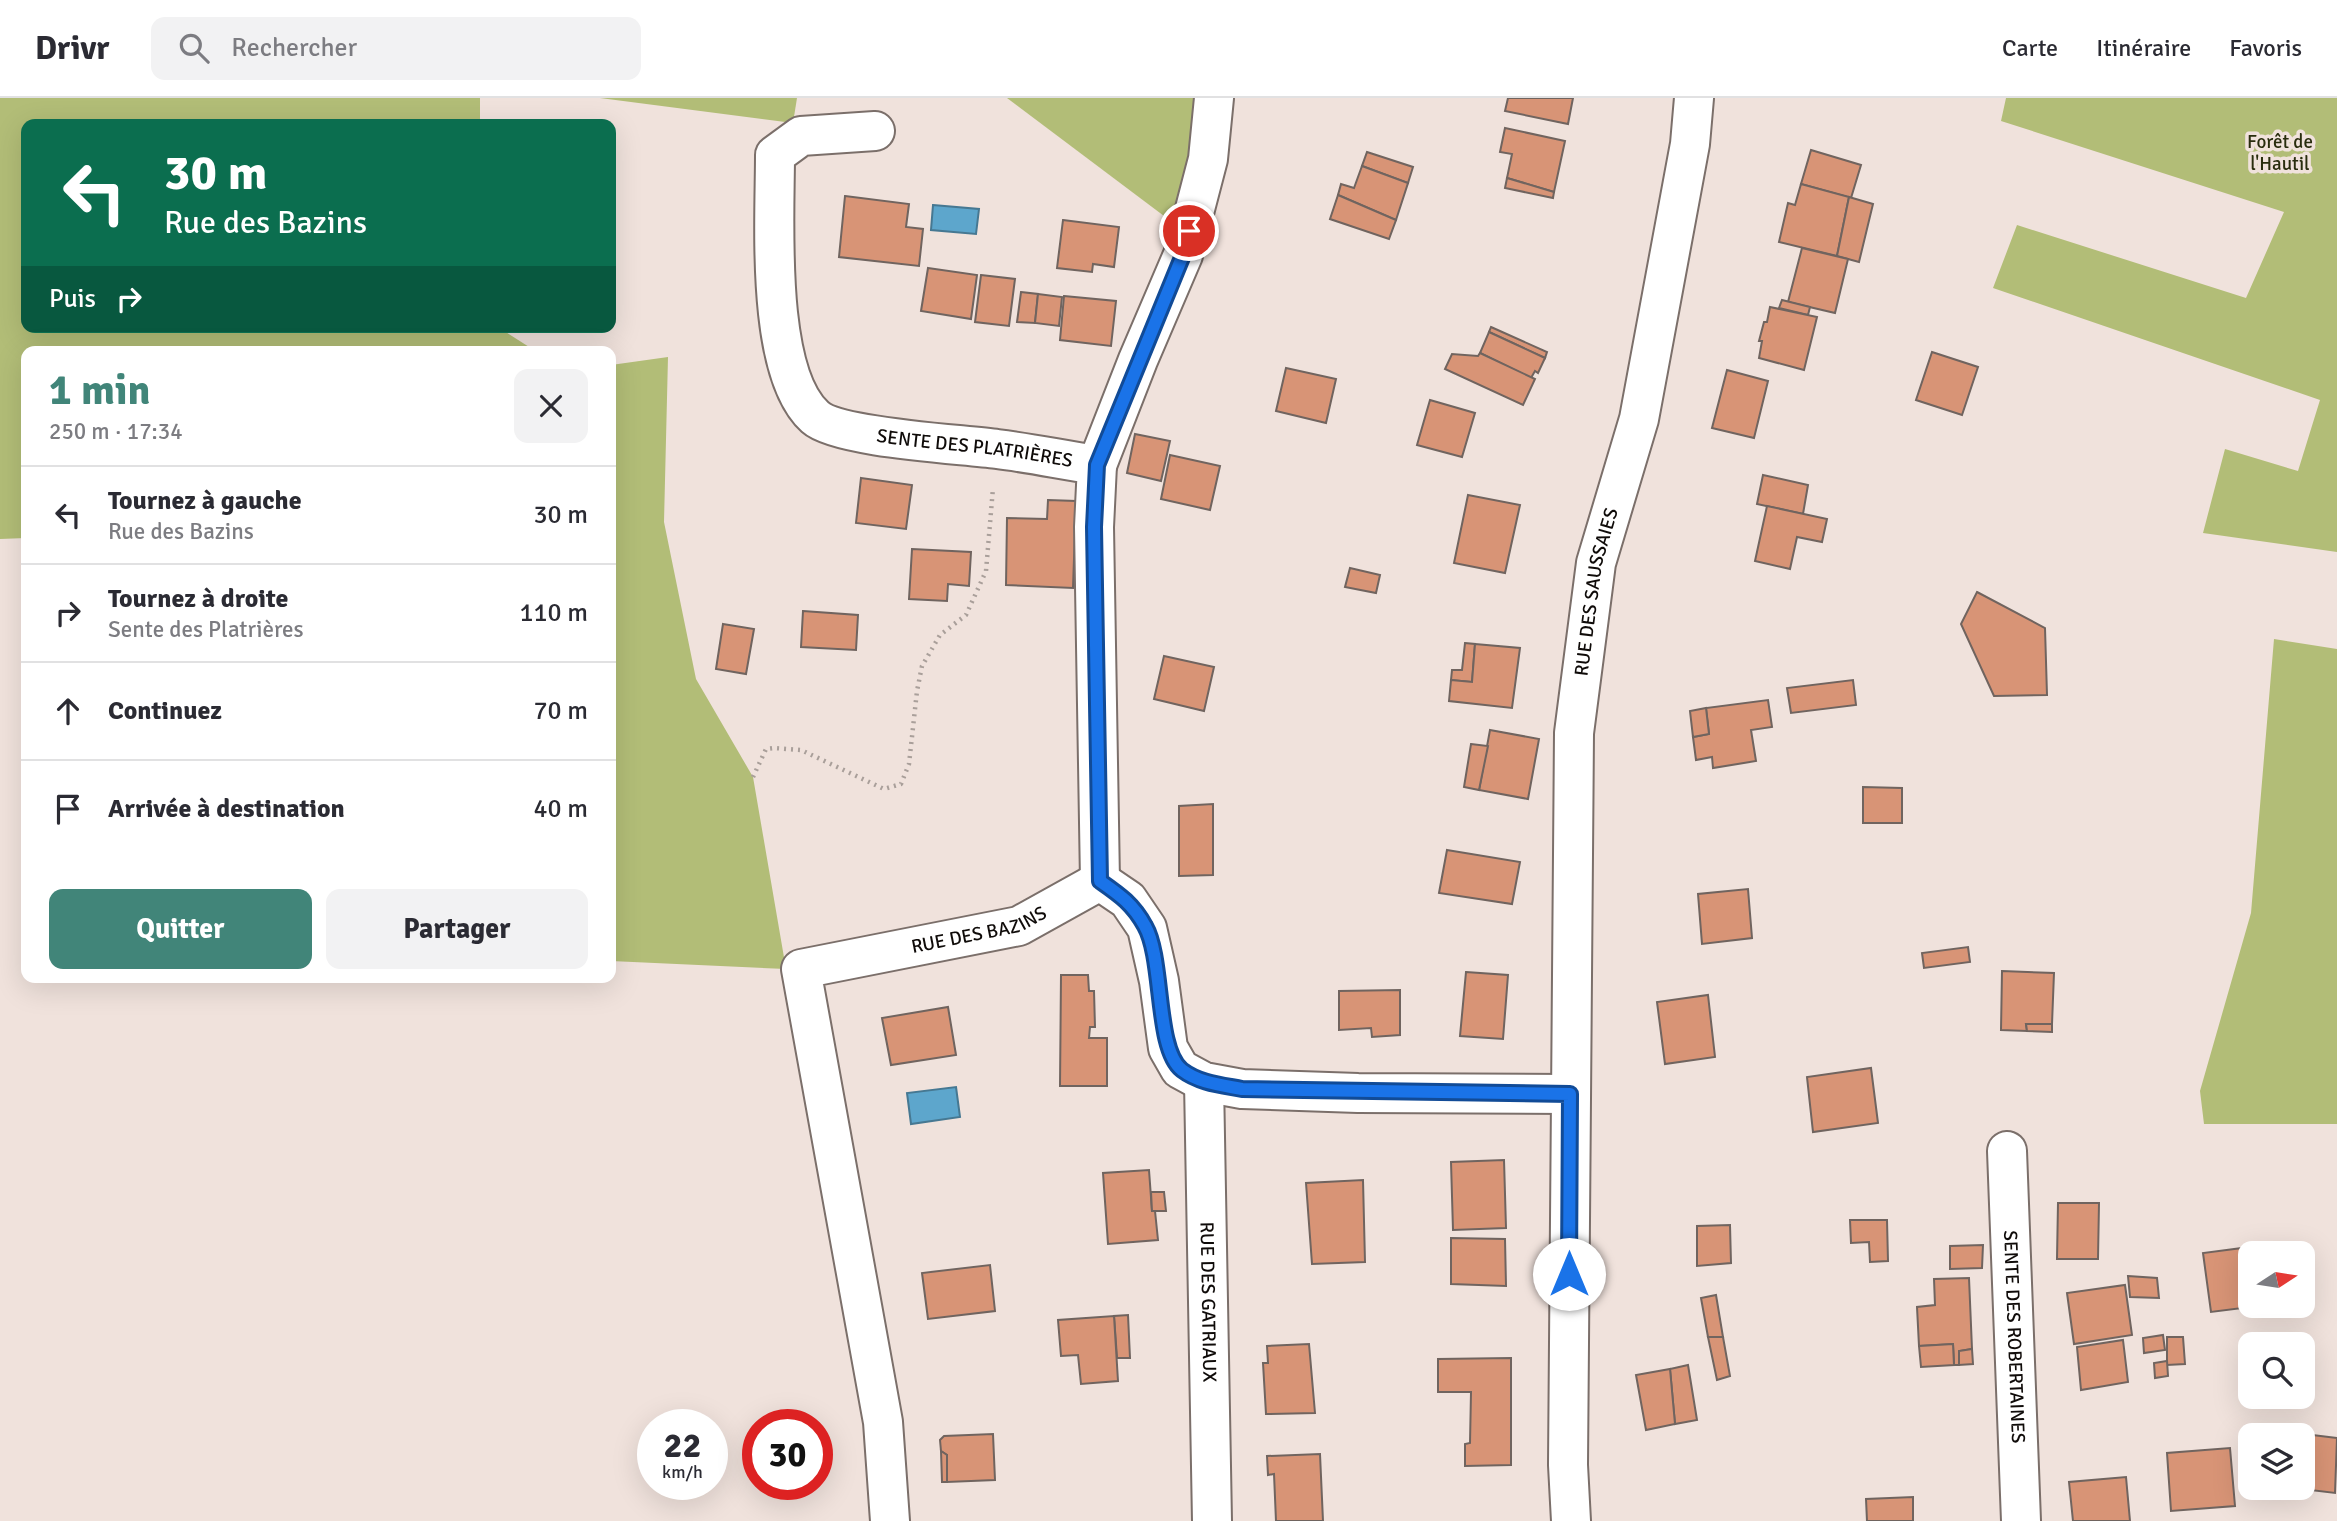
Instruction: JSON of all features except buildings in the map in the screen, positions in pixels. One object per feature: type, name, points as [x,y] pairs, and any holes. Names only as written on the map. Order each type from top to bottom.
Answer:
[{"type":"street","points":[[1097,465],[1183,255],[1208,159],[1214,98]]},
{"type":"street","name":"RUE DES SAUSSAIES","points":[[1571,1521],[1568,1465],[1570,1094],[1576,720],[1596,563],[1639,419],[1690,144],[1694,98]]},
{"type":"street","name":"SENTE DES PLATRIÈRES","points":[[875,131],[801,136],[775,155],[775,292],[792,384],[816,418],[855,432],[997,449],[1097,465],[1094,527],[1100,881]]},
{"type":"street","points":[[1100,881],[1128,900],[1147,928],[1159,981],[1168,1048],[1180,1069],[1204,1082],[1242,1089],[1570,1094]]},
{"type":"street","name":"RUE DES BAZINS","points":[[890,1521],[883,1422],[801,969],[1019,926],[1100,881]]},
{"type":"street","name":"RUE DES GATRIAUX","points":[[1204,1082],[1212,1521]]},
{"type":"street","name":"SENTE DES ROBERTAINES","points":[[2007,1151],[2021,1521]]},
{"type":"path","points":[[754,777],[766,749],[774,747],[801,750],[884,789],[901,784],[909,764],[916,691],[922,666],[940,635],[966,615],[986,571],[997,449]]},
{"type":"green space","points":[[0,98],[480,98],[480,119],[21,119],[21,333],[507,333],[528,346],[21,346],[21,538],[0,539]]},
{"type":"green space","points":[[600,98],[797,98],[793,123]]},
{"type":"green space","points":[[1007,98],[1200,98],[1176,225]]},
{"type":"green space","name":"Forêt de l'Hautil","points":[[2006,98],[2337,98],[2337,552],[2203,533],[2225,449],[2298,471],[2320,400],[1993,288],[2017,225],[2246,298],[2284,212],[2001,121]]},
{"type":"green space","points":[[668,357],[664,522],[696,679],[753,777],[786,969],[616,961],[616,364]]},
{"type":"green space","points":[[2274,639],[2337,649],[2337,1124],[2204,1124],[2200,1091],[2251,913]]},
{"type":"water","points":[[933,205],[979,209],[976,234],[931,230]]},
{"type":"water","points":[[956,1087],[960,1117],[911,1124],[907,1093]]},
{"type":"route","points":[[1189,231],[1183,255],[1097,465],[1094,527],[1100,881],[1128,900],[1147,928],[1159,981],[1168,1048],[1180,1069],[1204,1082],[1242,1089],[1358,1093],[1570,1094],[1569,1274]]}]
